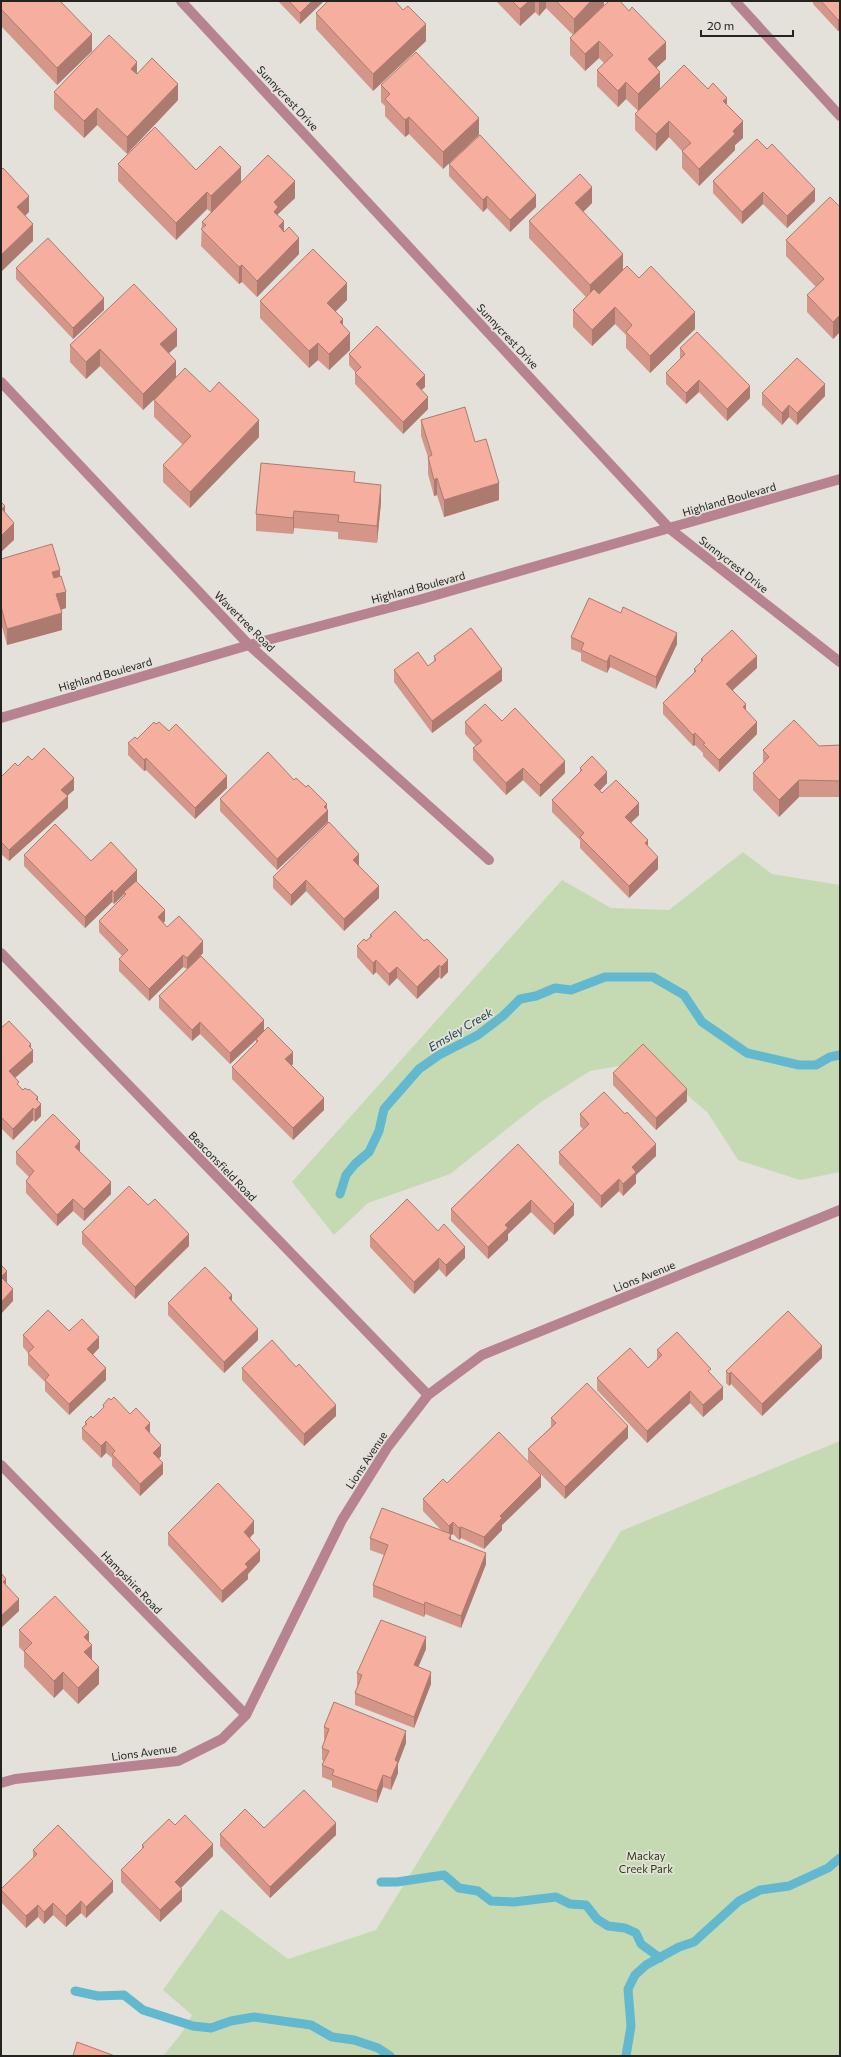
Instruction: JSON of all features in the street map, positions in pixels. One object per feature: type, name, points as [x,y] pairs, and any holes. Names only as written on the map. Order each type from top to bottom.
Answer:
[{"type":"street","name":"Sunnycrest Drive","points":[[181,1],[670,529],[840,662]]},
{"type":"street","points":[[735,1],[840,116]]},
{"type":"street","name":"Wavertree Road","points":[[1,382],[249,645],[489,860]]},
{"type":"street","name":"Highland Boulevard","points":[[1,718],[249,645],[422,599],[840,479]]},
{"type":"street","name":"Beaconsfield Road","points":[[1,954],[428,1395]]},
{"type":"street","name":"Lions Avenue","points":[[1,1783],[15,1779],[178,1761],[222,1739],[246,1716],[342,1520],[387,1448],[428,1395],[482,1355],[840,1210]]},
{"type":"street","name":"Hampshire Road","points":[[1,1465],[246,1716]]},
{"type":"green space","points":[[743,852],[772,874],[840,885],[840,1172],[800,1180],[738,1160],[708,1113],[648,1061],[590,1071],[541,1102],[450,1174],[368,1203],[334,1235],[292,1182],[562,880],[611,908],[669,910]]},
{"type":"green space","name":"Mackay Creek Park","points":[[840,1441],[840,2056],[163,2056],[181,2034],[192,2015],[163,1990],[221,1909],[288,1959],[376,1930],[621,1531]]},
{"type":"building","points":[[1,1],[60,1],[92,34],[57,68],[1,9]]},
{"type":"building","points":[[289,1],[312,1],[300,13]]},
{"type":"building","points":[[328,1],[395,1],[403,10],[408,6],[426,24],[373,74],[316,13]]},
{"type":"building","points":[[512,1],[529,1],[520,9]]},
{"type":"building","points":[[556,1],[591,1],[574,19]]},
{"type":"building","points":[[609,1],[620,1],[629,11],[632,7],[666,42],[648,59],[660,72],[638,94],[626,82],[618,91],[597,70],[613,55],[599,41],[585,54],[570,38]]},
{"type":"building","points":[[821,1],[840,1],[840,18],[838,20]]},
{"type":"building","points":[[109,35],[137,62],[131,69],[137,74],[152,58],[178,84],[127,137],[97,108],[84,121],[54,92]]},
{"type":"building","points":[[416,52],[479,118],[443,152],[409,117],[405,120],[385,99],[390,94],[381,85]]},
{"type":"building","points":[[684,65],[708,89],[713,83],[727,98],[723,101],[743,121],[733,131],[735,134],[699,169],[682,151],[691,143],[669,121],[656,134],[635,114]]},
{"type":"building","points":[[155,127],[196,170],[220,146],[241,167],[211,196],[207,192],[176,223],[118,164]]},
{"type":"building","points":[[480,135],[536,195],[510,220],[487,196],[483,200],[449,164]]},
{"type":"building","points":[[757,139],[767,149],[772,144],[815,189],[787,216],[763,192],[742,212],[713,181]]},
{"type":"building","points":[[268,155],[295,181],[274,202],[278,207],[274,212],[284,221],[279,226],[284,232],[289,227],[299,238],[257,281],[242,265],[239,267],[201,229],[206,225],[202,222]]},
{"type":"building","points":[[3,168],[29,196],[17,207],[33,224],[1,255],[1,170]]},
{"type":"building","points":[[580,174],[592,187],[575,203],[623,254],[590,285],[529,221]]},
{"type":"building","points":[[830,197],[840,207],[840,315],[833,322],[807,295],[824,279],[786,240]]},
{"type":"building","points":[[48,238],[104,298],[73,328],[16,268]]},
{"type":"building","points":[[313,249],[347,283],[327,303],[343,319],[340,322],[350,333],[329,354],[318,343],[309,351],[260,301]]},
{"type":"building","points":[[627,266],[639,278],[651,266],[695,312],[650,356],[626,332],[632,325],[615,307],[592,330],[573,310],[594,289],[599,294]]},
{"type":"building","points":[[134,284],[177,329],[160,344],[176,361],[143,394],[100,349],[86,362],[70,345]]},
{"type":"building","points":[[377,326],[425,375],[416,384],[428,397],[403,422],[355,373],[361,367],[349,354]]},
{"type":"building","points":[[697,332],[750,386],[727,409],[699,380],[686,393],[666,373],[685,354],[680,348]]},
{"type":"building","points":[[797,358],[825,384],[797,413],[789,405],[782,413],[762,393]]},
{"type":"building","points":[[185,368],[210,392],[219,382],[259,420],[190,492],[163,465],[191,436],[154,400]]},
{"type":"building","points":[[465,407],[475,442],[486,439],[499,483],[444,500],[437,478],[434,480],[428,457],[432,455],[421,420]]},
{"type":"building","points":[[261,463],[355,472],[354,482],[381,485],[377,526],[338,522],[339,515],[294,511],[293,518],[256,514]]},
{"type":"building","points":[[1,502],[5,506],[2,509],[14,523],[1,536]]},
{"type":"building","points":[[52,544],[60,570],[52,572],[54,578],[61,576],[66,592],[56,594],[62,613],[7,629],[1,606],[1,559]]},
{"type":"building","points":[[589,598],[621,613],[623,607],[677,633],[656,677],[610,655],[607,662],[581,650],[584,643],[571,637]]},
{"type":"building","points":[[471,628],[502,669],[432,721],[394,670],[418,652],[428,666],[436,660],[434,656]]},
{"type":"building","points":[[732,630],[757,656],[726,684],[746,704],[743,707],[757,722],[719,760],[703,744],[705,743],[695,733],[693,735],[663,703],[696,671],[694,669],[703,660],[701,659]]},
{"type":"building","points":[[485,704],[502,721],[515,708],[565,761],[540,785],[523,768],[506,783],[473,748],[482,741],[465,722]]},
{"type":"building","points":[[794,720],[819,746],[840,745],[840,781],[799,780],[779,800],[753,773],[769,757],[763,750]]},
{"type":"building","points":[[154,722],[156,724],[159,722],[169,731],[176,724],[227,776],[195,808],[146,758],[144,760],[128,743],[135,737],[137,739]]},
{"type":"building","points":[[44,748],[74,778],[61,790],[68,796],[9,850],[1,842],[1,777],[15,763],[18,766],[28,756],[32,760]]},
{"type":"building","points":[[268,752],[294,780],[296,778],[306,787],[308,785],[327,804],[324,807],[328,810],[277,859],[220,799]]},
{"type":"building","points":[[592,756],[607,772],[594,785],[602,793],[616,780],[639,803],[625,817],[648,840],[645,843],[658,857],[629,886],[580,837],[584,833],[552,800],[582,770],[580,768]]},
{"type":"building","points":[[329,822],[359,854],[353,860],[379,886],[344,919],[306,880],[291,895],[273,877]]},
{"type":"building","points":[[55,824],[91,861],[111,842],[137,870],[114,893],[112,890],[85,917],[24,855]]},
{"type":"building","points":[[136,881],[165,910],[158,917],[167,927],[179,916],[203,941],[187,958],[183,955],[149,989],[119,959],[128,950],[99,921],[126,894],[124,892]]},
{"type":"building","points":[[395,911],[424,941],[427,939],[448,960],[441,967],[439,965],[417,987],[397,967],[389,974],[376,960],[373,963],[357,946],[364,939],[366,941],[372,936],[370,935]]},
{"type":"building","points":[[201,956],[264,1020],[230,1053],[200,1022],[192,1030],[159,996]]},
{"type":"building","points":[[9,1021],[31,1044],[29,1046],[33,1050],[9,1071],[19,1082],[17,1084],[23,1090],[25,1088],[28,1090],[29,1089],[38,1097],[36,1099],[41,1104],[35,1110],[33,1108],[13,1129],[1,1117],[1,1028]]},
{"type":"building","points":[[268,1027],[293,1052],[285,1059],[324,1098],[293,1128],[232,1067],[258,1041],[256,1039]]},
{"type":"building","points":[[643,1044],[687,1089],[656,1118],[613,1073]]},
{"type":"building","points":[[604,1092],[625,1114],[627,1112],[656,1144],[632,1167],[636,1172],[623,1184],[619,1179],[601,1196],[559,1152],[589,1124],[580,1114]]},
{"type":"building","points":[[53,1114],[80,1141],[75,1147],[111,1182],[84,1209],[73,1199],[57,1215],[26,1181],[34,1171],[16,1152]]},
{"type":"building","points":[[518,1144],[574,1204],[554,1224],[531,1200],[505,1225],[508,1228],[488,1247],[451,1209]]},
{"type":"building","points":[[129,1186],[148,1205],[155,1199],[189,1234],[135,1287],[82,1232]]},
{"type":"building","points":[[407,1199],[438,1231],[444,1224],[465,1247],[446,1265],[439,1258],[414,1282],[370,1236]]},
{"type":"building","points":[[1,1265],[7,1271],[1,1277]]},
{"type":"building","points":[[205,1267],[232,1295],[229,1298],[258,1329],[224,1362],[168,1303]]},
{"type":"building","points":[[1,1277],[13,1289],[1,1302]]},
{"type":"building","points":[[48,1310],[69,1331],[82,1319],[99,1337],[87,1349],[106,1368],[69,1404],[45,1380],[49,1375],[28,1353],[34,1347],[23,1335]]},
{"type":"building","points":[[788,1311],[822,1346],[762,1404],[731,1372],[729,1374],[726,1371]]},
{"type":"building","points":[[677,1332],[711,1369],[708,1371],[723,1387],[703,1405],[690,1391],[647,1431],[597,1378],[630,1348],[648,1368],[662,1355],[657,1350]]},
{"type":"building","points":[[272,1340],[296,1367],[299,1364],[336,1405],[304,1434],[242,1368]]},
{"type":"building","points":[[587,1383],[628,1426],[565,1487],[528,1449],[556,1423],[551,1418]]},
{"type":"building","points":[[114,1397],[130,1414],[136,1408],[150,1423],[145,1428],[161,1445],[153,1453],[163,1463],[140,1484],[112,1454],[115,1451],[106,1441],[101,1446],[82,1428],[87,1424],[85,1422],[91,1416],[93,1418],[104,1407],[103,1405],[109,1398],[111,1400]]},
{"type":"building","points":[[499,1432],[541,1475],[500,1516],[502,1518],[484,1537],[461,1527],[459,1528],[453,1522],[449,1526],[423,1499],[443,1479],[447,1483]]},
{"type":"building","points":[[218,1483],[254,1521],[244,1532],[260,1550],[245,1564],[248,1567],[222,1591],[168,1533]]},
{"type":"building","points":[[382,1508],[451,1534],[449,1539],[486,1553],[461,1616],[425,1602],[424,1605],[373,1585],[388,1545],[370,1538]]},
{"type":"building","points":[[1,1573],[6,1579],[3,1582],[19,1599],[1,1616]]},
{"type":"building","points":[[55,1596],[89,1632],[84,1637],[92,1645],[84,1652],[99,1667],[78,1688],[63,1672],[54,1681],[24,1651],[32,1643],[19,1630]]},
{"type":"building","points":[[381,1620],[426,1637],[414,1665],[431,1672],[414,1717],[355,1693],[362,1675],[357,1673]]},
{"type":"building","points":[[334,1702],[406,1731],[395,1760],[398,1762],[391,1778],[383,1775],[377,1791],[332,1775],[334,1770],[322,1765],[329,1751],[322,1748],[329,1729],[324,1727]]},
{"type":"building","points":[[304,1790],[336,1823],[270,1887],[220,1834],[245,1809],[264,1828]]},
{"type":"building","points":[[185,1815],[213,1844],[175,1882],[182,1889],[160,1910],[121,1870],[144,1847],[142,1845],[169,1819],[175,1825]]},
{"type":"building","points":[[58,1825],[113,1881],[86,1907],[81,1901],[66,1916],[53,1903],[44,1912],[38,1905],[26,1916],[1,1889],[37,1854],[33,1850]]},
{"type":"building","points":[[77,2042],[115,2056],[73,2056]]},
{"type":"waterway","name":"Emsley Creek","points":[[340,1194],[346,1175],[355,1164],[369,1152],[379,1131],[384,1109],[419,1069],[439,1055],[478,1035],[503,1016],[520,999],[536,996],[555,988],[571,990],[605,977],[653,977],[684,995],[702,1022],[747,1053],[799,1065],[816,1065],[830,1057],[840,1055]]},
{"type":"waterway","points":[[626,2056],[631,2026],[628,1989],[635,1975],[646,1965],[679,1947],[694,1942],[739,1901],[760,1890],[789,1886],[828,1868],[840,1858]]},
{"type":"waterway","points":[[381,1882],[397,1882],[444,1875],[459,1888],[478,1891],[491,1901],[514,1902],[556,1897],[570,1904],[586,1905],[597,1919],[608,1926],[625,1928],[636,1933],[641,1944],[660,1958]]},
{"type":"waterway","points":[[75,1991],[98,1996],[124,1995],[143,2010],[193,2026],[211,2028],[231,2021],[254,2017],[311,2025],[332,2037],[354,2040],[378,2048],[390,2056]]}]
